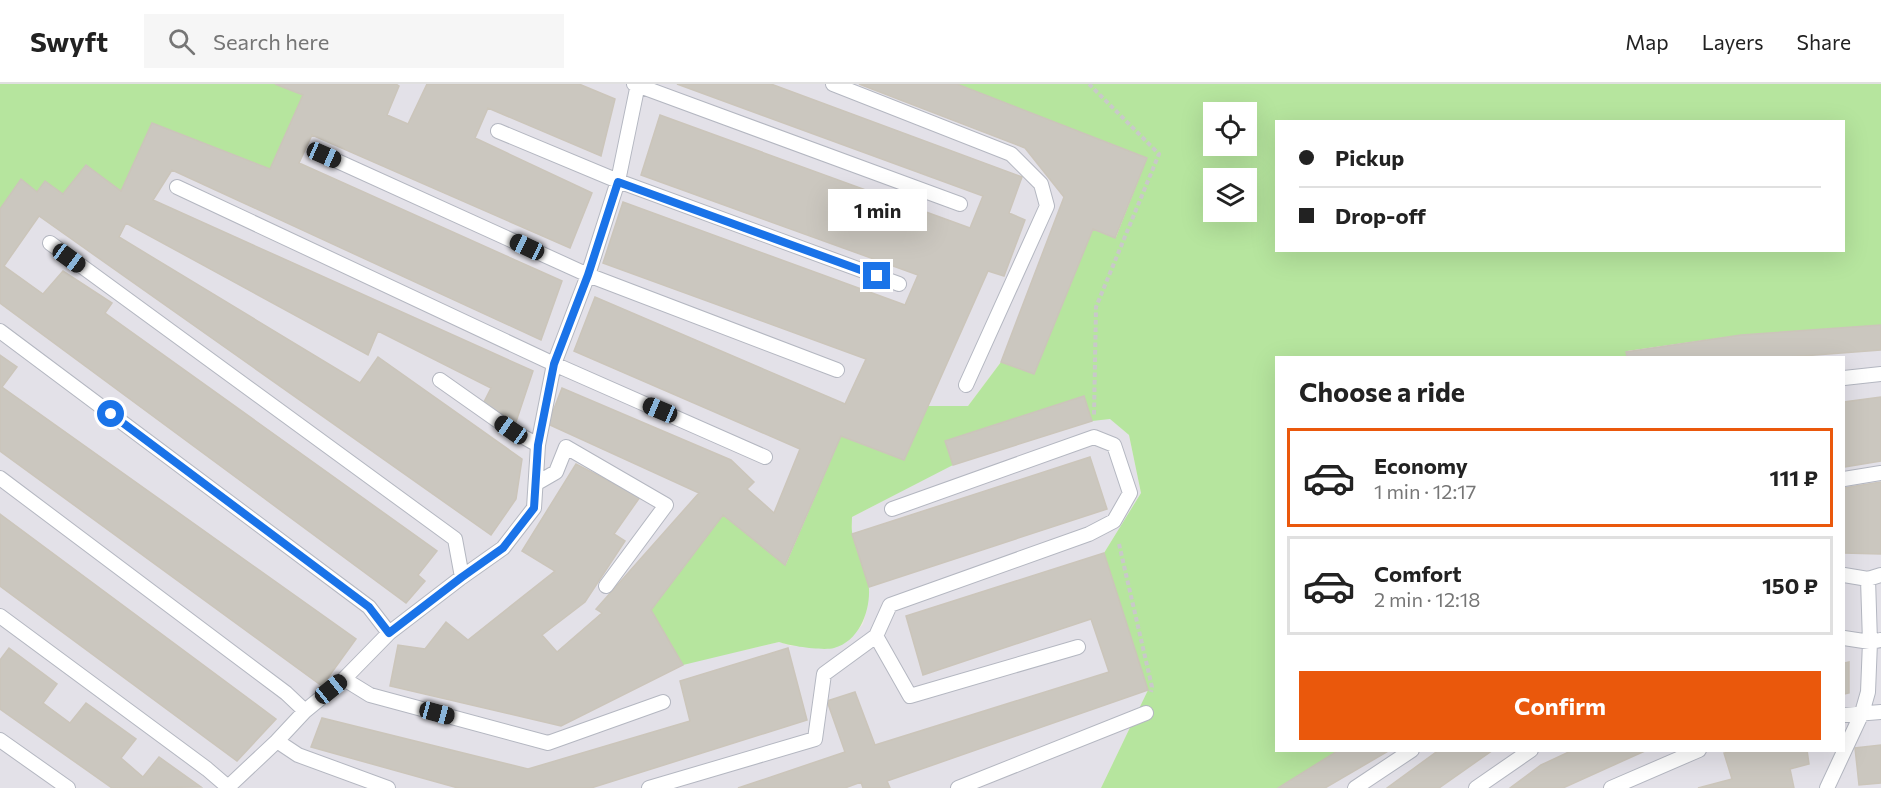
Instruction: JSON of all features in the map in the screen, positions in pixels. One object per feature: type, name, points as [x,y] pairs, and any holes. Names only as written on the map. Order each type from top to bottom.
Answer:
[{"type":"lane","points":[[0,616],[207,769],[228,788],[305,711],[344,679],[389,633],[503,548],[534,508],[538,445],[554,364],[588,275],[618,182],[636,84],[960,204]]},
{"type":"lane","points":[[833,84],[1011,154],[1041,184],[1047,206],[966,385]]},
{"type":"lane","points":[[498,131],[618,182],[899,284]]},
{"type":"lane","points":[[324,155],[588,275],[837,370]]},
{"type":"lane","points":[[177,187],[554,364],[765,456]]},
{"type":"lane","points":[[50,243],[455,539],[462,577]]},
{"type":"lane","points":[[0,331],[369,607],[389,633]]},
{"type":"lane","points":[[1845,378],[1881,374]]},
{"type":"lane","points":[[440,380],[511,430],[538,445]]},
{"type":"lane","points":[[649,788],[815,739],[824,674],[876,636],[890,605],[1089,534],[1114,521],[1130,493],[1114,445],[1094,437],[892,509]]},
{"type":"lane","points":[[537,483],[556,472],[566,447],[666,505],[606,586]]},
{"type":"lane","points":[[1845,479],[1881,473]]},
{"type":"lane","points":[[0,478],[286,693],[305,711]]},
{"type":"lane","points":[[1845,575],[1875,577],[1876,641],[1868,692],[1862,713],[1845,749]]},
{"type":"lane","points":[[876,636],[910,696],[1078,647]]},
{"type":"lane","points":[[1845,638],[1876,641]]},
{"type":"lane","points":[[344,679],[370,695],[548,743],[663,702]]},
{"type":"lane","points":[[1845,716],[1881,712]]},
{"type":"lane","points":[[958,788],[1146,713]]},
{"type":"lane","points":[[0,740],[68,788]]},
{"type":"lane","points":[[277,741],[298,755],[388,788]]},
{"type":"lane","points":[[1355,788],[1409,752]]},
{"type":"lane","points":[[1476,788],[1528,752]]},
{"type":"lane","points":[[1611,788],[1694,752]]},
{"type":"lane","points":[[1827,788],[1844,752]]},
{"type":"path","points":[[1089,84],[1159,154],[1096,306],[1094,437]]},
{"type":"path","points":[[1114,521],[1152,687],[1146,713]]},
{"type":"shaded area","points":[[275,84],[957,84],[1147,158],[1115,238],[1093,229],[1034,374],[1001,362],[968,406],[928,406],[904,460],[841,436],[785,565],[683,664],[779,642],[791,646],[851,638],[863,624],[868,604],[852,534],[852,517],[952,465],[945,441],[1084,396],[1129,435],[1141,493],[1104,553],[1148,690],[1101,788],[0,788],[0,209],[21,179],[152,123],[270,169],[302,94]]},
{"type":"shaded area","points":[[1881,325],[1881,788],[1278,788],[1336,752],[1845,752],[1845,356],[1627,356],[1626,352],[1741,335]]},
{"type":"green space","points":[[0,84],[275,84],[303,95],[270,169],[152,123],[121,191],[86,166],[63,194],[37,192],[21,180],[0,209]]},
{"type":"green space","points":[[957,84],[1881,84],[1881,325],[1741,335],[1627,351],[1627,356],[1275,356],[1275,752],[1336,752],[1278,788],[1101,788],[1148,690],[1104,553],[1141,493],[1129,435],[1110,419],[1092,421],[1084,396],[945,441],[953,465],[852,517],[852,534],[866,576],[869,598],[861,624],[850,639],[843,644],[834,648],[822,649],[779,642],[683,665],[651,610],[723,515],[786,564],[841,436],[904,460],[928,406],[968,406],[1001,362],[1034,374],[1093,229],[1116,237],[1147,158]]},
{"type":"building","points":[[275,84],[396,84],[399,86],[387,115],[408,124],[427,84],[579,84],[615,99],[601,156],[488,108],[475,138],[592,193],[570,248],[312,135],[299,163],[562,281],[541,340],[172,170],[153,200],[533,371],[516,422],[483,404],[491,388],[378,331],[368,355],[126,223],[119,237],[360,383],[378,357],[522,459],[516,499],[491,535],[39,216],[4,266],[43,294],[63,271],[112,303],[105,313],[437,551],[418,575],[425,581],[406,603],[0,303],[0,209],[21,179],[37,192],[45,181],[63,194],[86,165],[121,191],[152,123],[270,169],[303,95]]},
{"type":"building","points":[[677,84],[771,84],[1022,177],[1009,213],[1025,220],[1004,276],[988,271],[904,460],[841,436],[785,565],[723,515],[651,610],[683,665],[561,726],[390,686],[398,645],[425,649],[446,622],[468,640],[555,571],[522,551],[576,464],[640,497],[614,534],[625,541],[585,602],[542,635],[557,652],[602,613],[596,609],[699,493],[548,424],[562,388],[731,460],[754,482],[747,489],[774,513],[800,449],[574,351],[595,297],[845,404],[866,359],[603,263],[623,202],[905,305],[918,275],[641,175],[660,115],[970,228],[983,196]]},
{"type":"building","points":[[859,84],[957,84],[1147,158],[1115,238],[1093,229],[1034,374],[1001,362],[1064,197],[1025,148]]},
{"type":"building","points":[[1881,325],[1881,350],[1802,356],[1627,356],[1626,352],[1741,335]]},
{"type":"building","points":[[0,355],[17,367],[2,387],[356,639],[322,686],[0,451]]},
{"type":"building","points":[[1084,396],[1092,421],[953,465],[945,441]]},
{"type":"building","points":[[1881,397],[1881,461],[1845,467],[1845,402]]},
{"type":"building","points":[[1090,457],[1107,509],[869,587],[852,534]]},
{"type":"building","points":[[1881,482],[1881,554],[1845,553],[1845,488]]},
{"type":"building","points":[[0,514],[276,719],[237,761],[0,586]]},
{"type":"building","points":[[1104,553],[1148,690],[887,781],[890,788],[863,788],[861,782],[845,788],[738,788],[845,752],[827,701],[855,692],[875,745],[1109,672],[1091,619],[923,675],[906,616]]},
{"type":"building","points":[[9,648],[57,684],[43,703],[70,723],[86,703],[136,739],[121,758],[143,777],[159,757],[201,787],[112,788],[0,709],[0,660]]},
{"type":"building","points":[[788,648],[807,720],[591,788],[458,788],[311,747],[322,718],[528,769],[690,721],[680,681]]},
{"type":"building","points":[[1849,662],[1849,693],[1845,694],[1845,663]]},
{"type":"building","points":[[1881,745],[1881,783],[1859,785],[1855,748]]},
{"type":"building","points":[[1336,752],[1387,752],[1325,788],[1278,788]]},
{"type":"building","points":[[1436,752],[1490,752],[1439,788],[1387,788]]},
{"type":"building","points":[[1569,752],[1643,752],[1563,788],[1510,788],[1541,765]]},
{"type":"building","points":[[1807,752],[1809,764],[1790,769],[1794,788],[1698,788],[1732,779],[1724,753]]},
{"type":"route","points":[[111,414],[369,607],[389,633],[503,548],[534,508],[538,445],[554,364],[588,275],[618,182],[877,276]]}]
